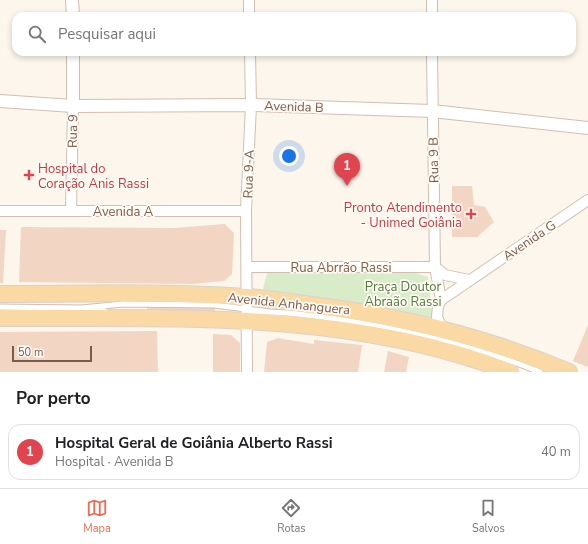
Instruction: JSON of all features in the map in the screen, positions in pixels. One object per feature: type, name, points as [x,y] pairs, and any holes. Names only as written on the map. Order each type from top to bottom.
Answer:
[{"type":"main road","name":"Avenida Anhanguera","points":[[0,294],[129,294],[248,310],[445,350],[510,372]]},
{"type":"main road","name":"Avenida Anhanguera","points":[[0,318],[248,310],[356,310],[437,323],[517,351],[569,372]]},
{"type":"street","points":[[72,0],[72,12]]},
{"type":"street","points":[[249,0],[250,12]]},
{"type":"street","points":[[432,0],[432,12]]},
{"type":"street","name":"Rua 9","points":[[72,211],[73,56]]},
{"type":"street","name":"Rua 9-A","points":[[247,372],[248,310],[246,211],[251,105],[250,56]]},
{"type":"street","name":"Rua 9 B","points":[[432,56],[435,267],[441,300]]},
{"type":"street","name":"Avenida B","points":[[0,101],[73,106],[251,105],[432,111],[588,128]]},
{"type":"street","name":"Avenida G","points":[[441,300],[588,200]]},
{"type":"street","name":"Avenida A","points":[[0,211],[246,211]]},
{"type":"street","points":[[435,267],[445,274],[469,280]]},
{"type":"street","name":"Rua Abrrão Rassi","points":[[247,268],[435,267]]},
{"type":"street","points":[[437,323],[438,306],[441,300]]},
{"type":"lane","points":[[81,308],[123,304],[214,304],[248,310],[296,313],[399,330],[447,341],[506,359],[540,372]]},
{"type":"lane","points":[[0,307],[81,308],[124,313],[219,314]]},
{"type":"lane","points":[[233,313],[248,310]]},
{"type":"green space","name":"Praça Doutor Abraão Rassi","points":[[268,269],[407,270],[428,277],[433,322],[269,297],[263,289]]},
{"type":"building","name":"Pronto Atendimento - Unimed Goiânia","points":[[452,186],[472,186],[474,205],[485,207],[494,222],[477,237],[452,237]]},
{"type":"building","points":[[225,224],[234,233],[232,274],[224,281],[192,284],[19,282],[21,227],[174,228]]},
{"type":"building","points":[[0,230],[6,230],[3,283],[0,283]]},
{"type":"building","points":[[147,306],[215,306],[215,312],[147,312]]},
{"type":"building","points":[[588,325],[588,367],[573,361]]},
{"type":"building","points":[[157,331],[158,372],[0,372],[0,332]]},
{"type":"building","points":[[213,334],[231,335],[240,343],[240,372],[213,372]]},
{"type":"building","points":[[278,338],[314,344],[314,340],[362,345],[358,372],[264,372],[267,342]]},
{"type":"building","points":[[388,351],[409,357],[406,372],[384,372]]},
{"type":"place","name":"Hospital do Coração Anis Rassi","points":[[29,175]]},
{"type":"place","name":"Hospital Geral de Goiânia Alberto Rassi","points":[[347,186]]},
{"type":"place","name":"Pronto Atendimento - Unimed Goiânia","points":[[471,214]]}]
